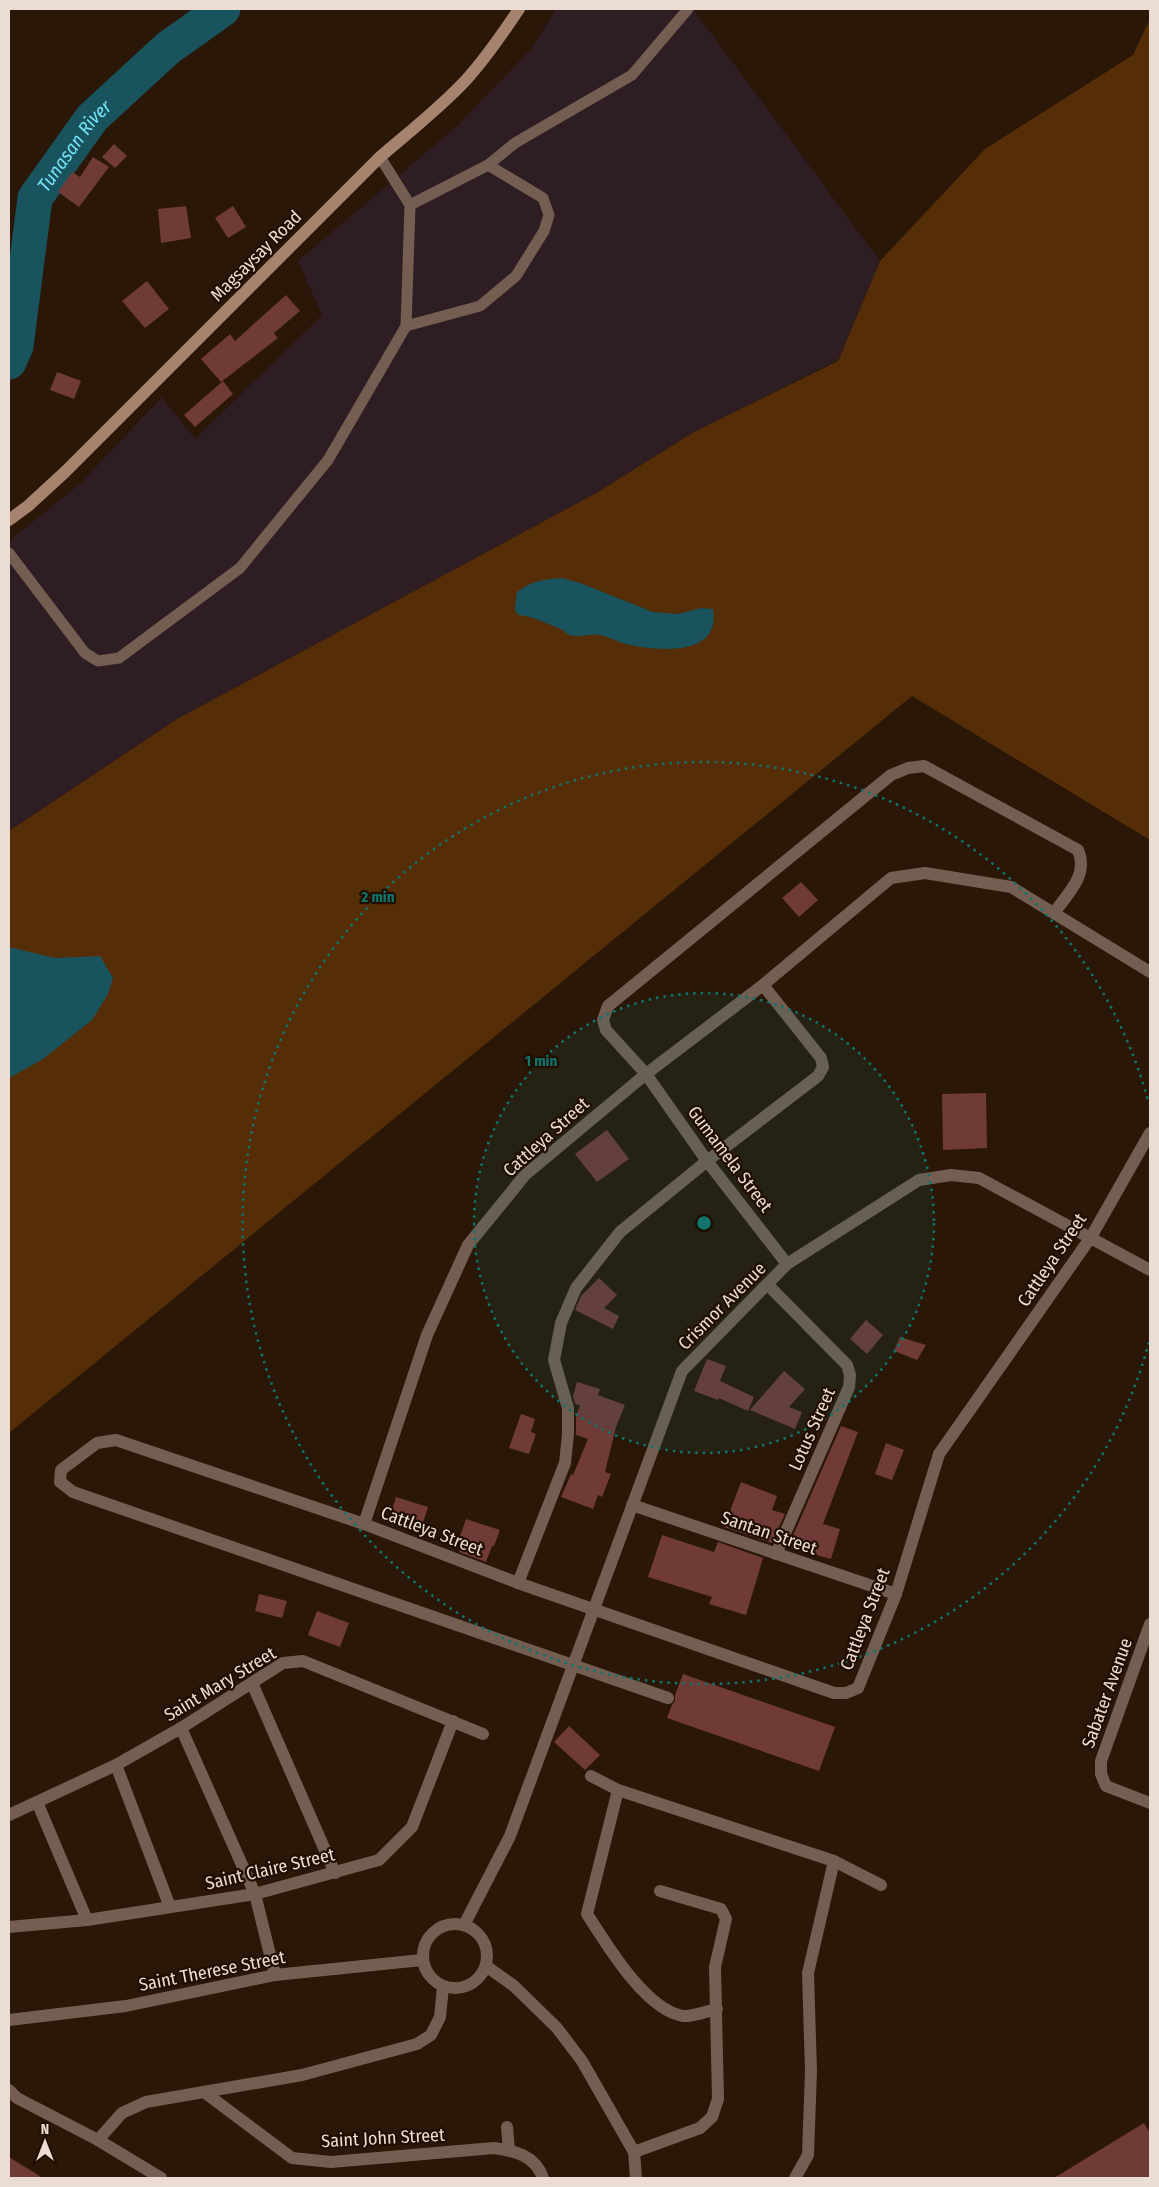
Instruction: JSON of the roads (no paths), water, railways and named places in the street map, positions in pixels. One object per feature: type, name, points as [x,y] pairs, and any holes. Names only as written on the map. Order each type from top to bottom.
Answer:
[{"type":"main road","name":"Magsaysay Road","points":[[9,520],[28,506],[65,472],[380,157],[433,112],[466,80],[520,9]]},
{"type":"street","name":"Gumamela Street","points":[[787,1264],[707,1161],[646,1074],[606,1030],[602,1020],[608,1006],[891,774],[908,768],[924,766],[1078,850],[1083,860],[1081,874],[1054,914]]},
{"type":"street","name":"Cattleya Street","points":[[1150,972],[1010,887],[925,873],[891,878],[763,985],[646,1074],[525,1175],[468,1245],[427,1335],[364,1524],[518,1583],[834,1693],[846,1693],[858,1688],[896,1594],[939,1454],[1091,1237],[1150,1134]]},
{"type":"street","points":[[518,1583],[565,1463],[568,1408],[554,1360],[561,1323],[576,1288],[620,1232],[707,1161],[818,1076],[823,1067],[821,1058],[763,985]]},
{"type":"street","name":"Crismor Avenue","points":[[464,1925],[510,1836],[682,1371],[787,1264],[918,1180],[950,1176],[979,1178],[1150,1270]]},
{"type":"street","name":"Lotus Street","points":[[768,1285],[847,1365],[850,1375],[849,1387],[776,1554]]},
{"type":"street","points":[[364,1524],[116,1440],[97,1442],[61,1470],[60,1482],[73,1492],[668,1698]]},
{"type":"street","name":"Santan Street","points":[[632,1505],[896,1594]]},
{"type":"street","name":"Sabater Avenue","points":[[1150,1624],[1101,1761],[1101,1774],[1106,1786],[1150,1803]]},
{"type":"street","name":"Saint Mary Street","points":[[9,1815],[116,1765],[182,1728],[283,1663],[303,1661],[483,1734]]},
{"type":"street","points":[[252,1683],[335,1873]]},
{"type":"street","name":"Saint Claire Street","points":[[9,1927],[87,1920],[256,1894],[379,1860],[412,1827],[453,1721]]},
{"type":"street","points":[[182,1728],[256,1894],[275,1975]]},
{"type":"street","points":[[116,1765],[170,1907]]},
{"type":"street","points":[[591,1776],[618,1790],[834,1861],[881,1885]]},
{"type":"street","points":[[618,1790],[587,1914],[623,1970],[660,2006],[683,2016],[717,2009]]},
{"type":"street","points":[[37,1802],[87,1920]]},
{"type":"street","points":[[795,2178],[808,2155],[811,2071],[808,1973],[834,1861]]},
{"type":"street","points":[[634,2152],[700,2128],[712,2117],[718,2099],[715,1967],[726,1919],[721,1909],[660,1891]]},
{"type":"street","points":[[448,1924],[464,1925],[481,1936],[488,1955],[486,1966],[482,1975],[465,1988],[443,1987],[429,1976],[422,1960],[424,1944],[434,1931],[448,1924]]},
{"type":"street","name":"Saint Therese Street","points":[[9,2020],[126,2006],[275,1975],[422,1960]]},
{"type":"street","points":[[486,1966],[514,1986],[557,2028],[582,2060],[634,2152],[636,2178]]},
{"type":"street","points":[[98,2140],[122,2114],[146,2102],[302,2075],[417,2044],[431,2035],[440,2016],[443,1987]]},
{"type":"street","points":[[9,2090],[17,2098],[98,2140],[161,2178]]},
{"type":"street","name":"Saint John Street","points":[[204,2092],[292,2158],[331,2162],[494,2148],[520,2152],[540,2169],[543,2178]]},
{"type":"street","points":[[506,2127],[509,2150]]},
{"type":"lane","points":[[410,205],[488,165],[515,143],[632,75],[688,9]]},
{"type":"lane","points":[[9,553],[84,653],[98,661],[119,658],[240,568],[328,460],[406,326],[410,205],[380,157]]},
{"type":"lane","points":[[406,326],[480,306],[516,276],[544,231],[549,215],[543,198],[488,165]]},
{"type":"water","points":[[562,578],[580,583],[653,612],[678,614],[701,608],[713,609],[713,625],[707,636],[697,643],[669,649],[638,647],[600,635],[570,635],[540,620],[518,615],[515,609],[517,592],[538,581]]},
{"type":"water","points":[[9,947],[55,958],[100,956],[113,978],[108,994],[92,1020],[43,1059],[9,1078]]},
{"type":"waterway","name":"Tunasan River","points":[[9,362],[16,346],[35,198],[92,118],[168,48],[223,9]]}]
